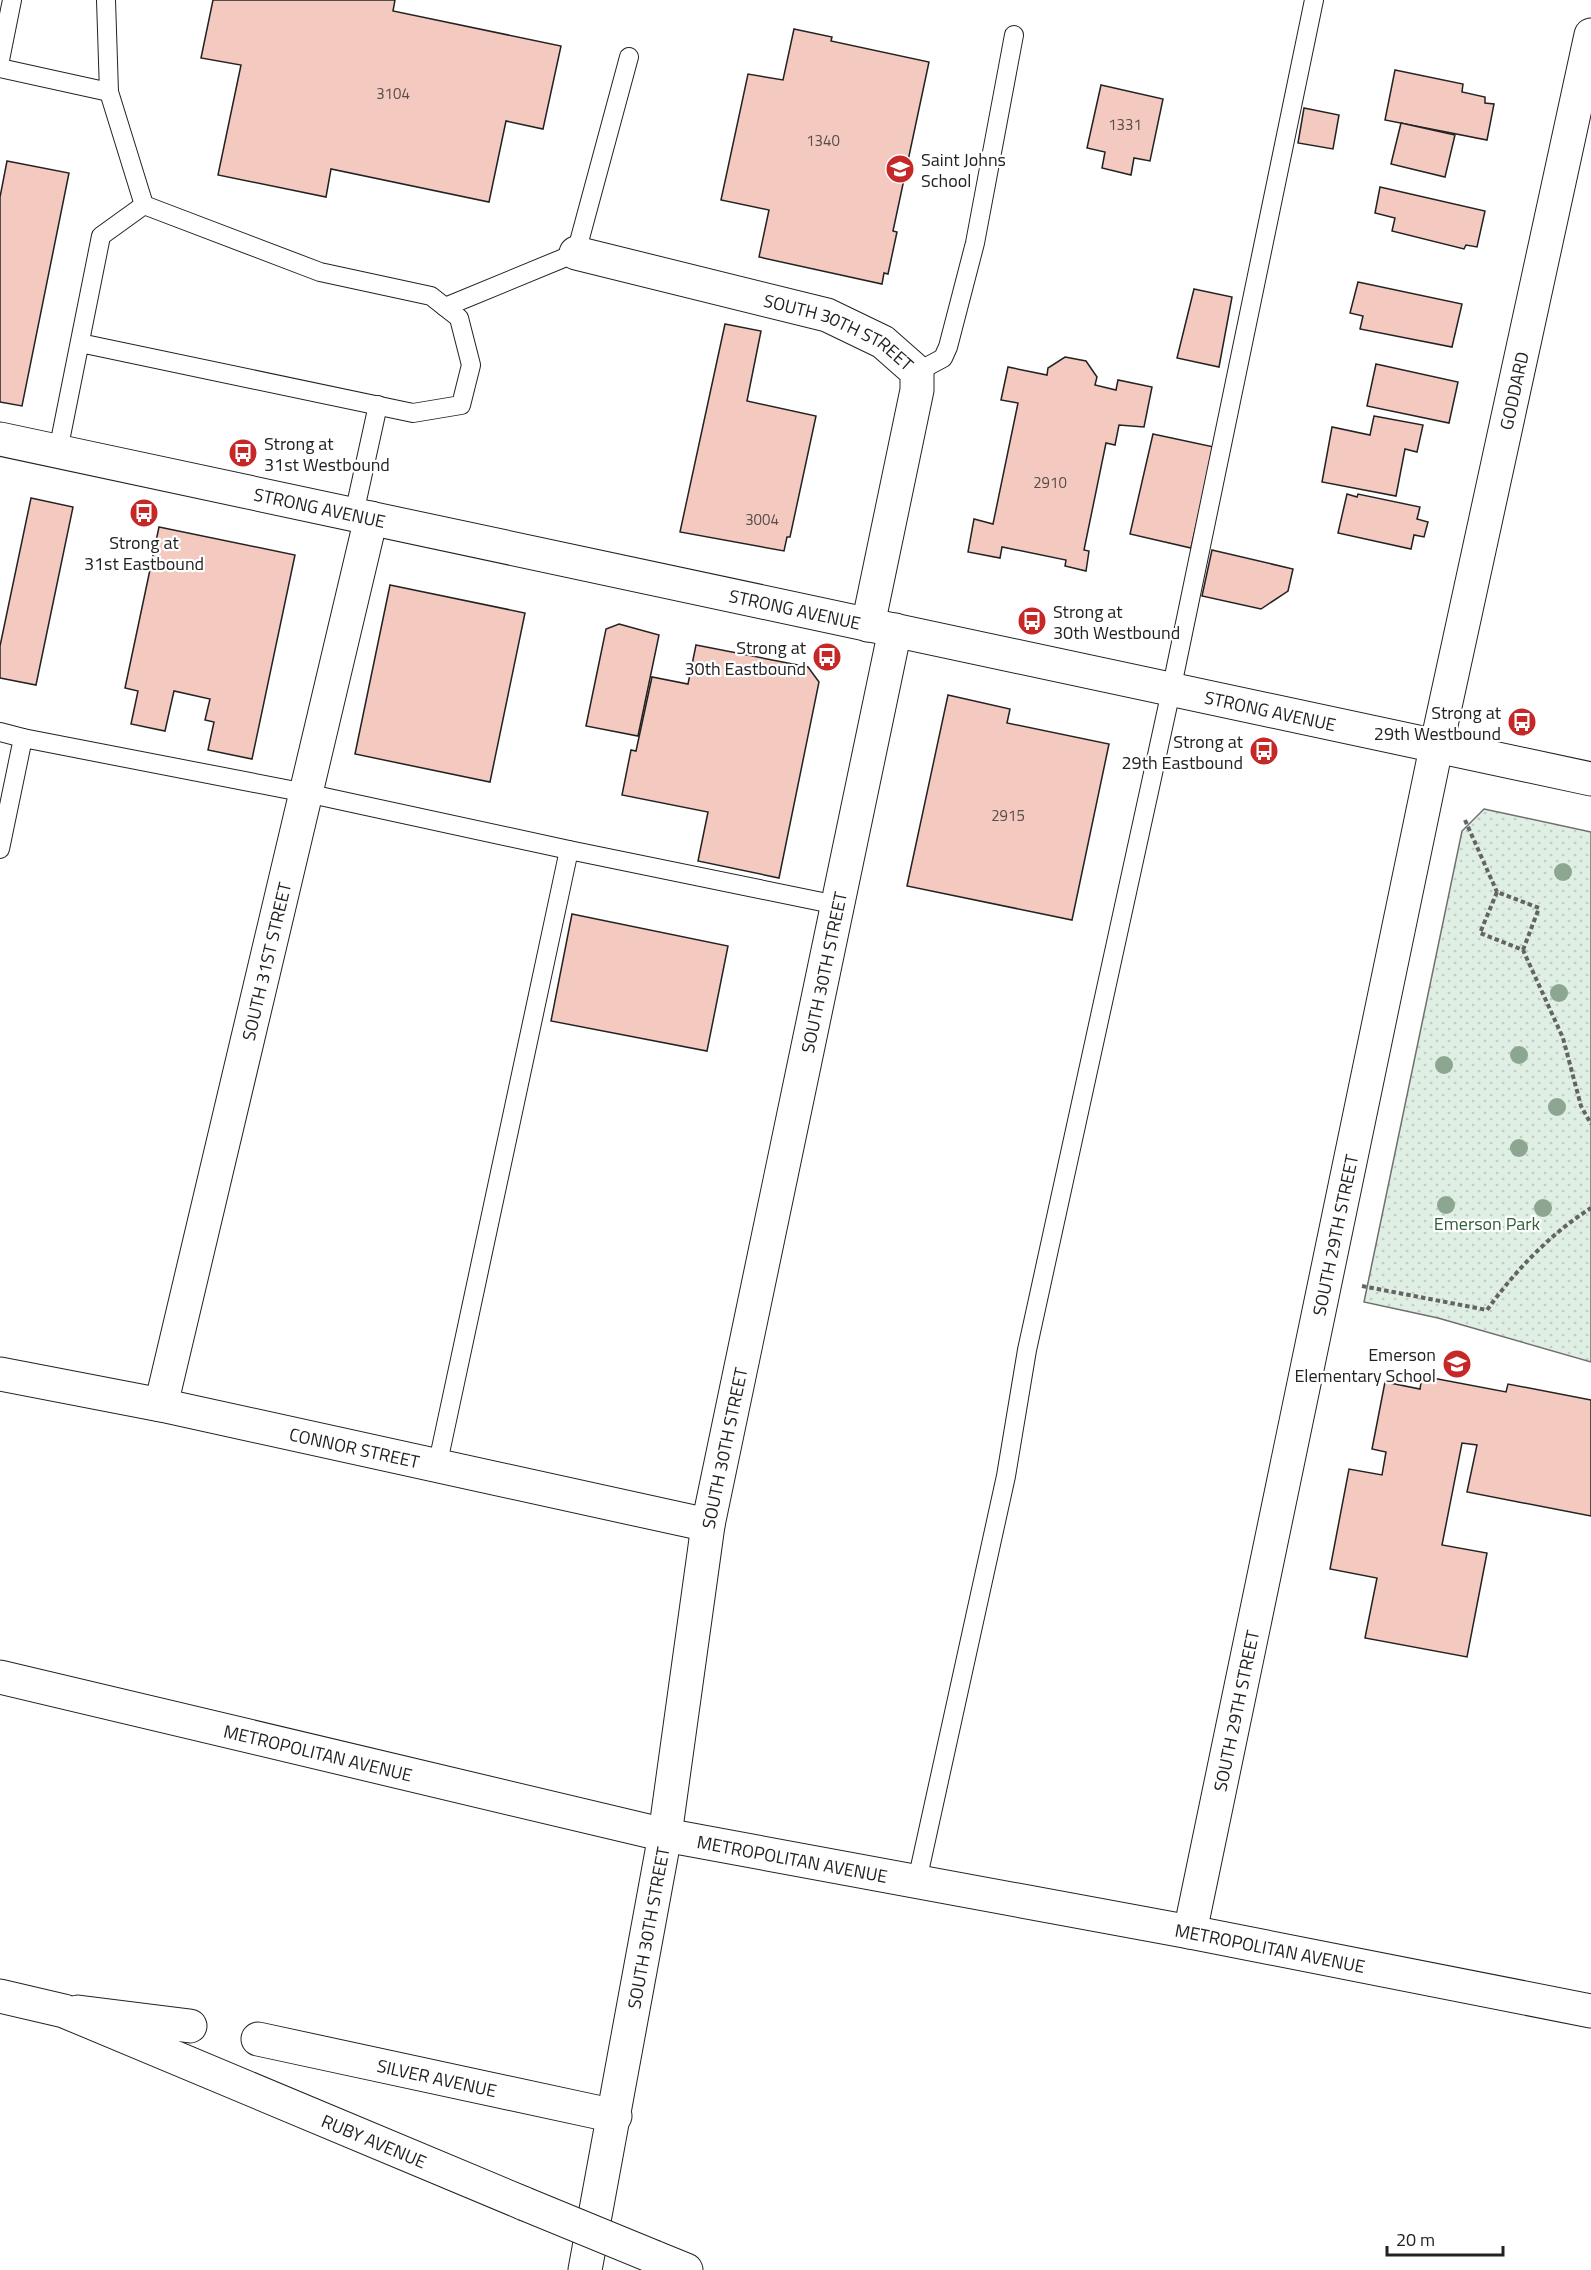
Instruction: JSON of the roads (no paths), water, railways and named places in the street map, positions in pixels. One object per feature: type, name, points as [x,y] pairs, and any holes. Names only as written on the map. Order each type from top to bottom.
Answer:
[{"type":"street","name":"GODDARD","points":[[1436,748],[1591,34]]},
{"type":"street","name":"SOUTH 30TH STREET","points":[[576,253],[827,315],[883,342],[917,372],[917,390],[837,905],[708,1525],[665,1835],[585,2270]]},
{"type":"street","name":"STRONG AVENUE","points":[[0,439],[1436,748],[1591,779]]},
{"type":"street","name":"SOUTH 31ST STREET","points":[[161,1405],[306,793],[362,516]]},
{"type":"street","name":"SOUTH 29TH STREET","points":[[1190,1932],[1436,748]]},
{"type":"street","name":"CONNOR STREET","points":[[0,1374],[161,1405],[708,1525]]},
{"type":"street","name":"METROPOLITAN AVENUE","points":[[0,1677],[665,1835],[1190,1932],[1591,2011]]},
{"type":"street","points":[[0,1996],[64,2011],[190,2026]]},
{"type":"street","name":"RUBY AVENUE","points":[[64,2011],[686,2270]]},
{"type":"street","name":"SILVER AVENUE","points":[[258,2039],[615,2115]]},
{"type":"lane","points":[[0,60],[12,0]]},
{"type":"lane","points":[[106,0],[109,92],[144,205]]},
{"type":"lane","points":[[917,1881],[1006,1476],[1027,1350],[1171,691],[1314,0]]},
{"type":"lane","points":[[917,372],[943,358],[948,347],[975,243],[1014,35]]},
{"type":"lane","points":[[445,307],[576,253],[629,57]]},
{"type":"lane","points":[[0,68],[109,92]]},
{"type":"lane","points":[[80,343],[413,413],[461,405],[471,365],[459,318],[431,296],[320,272],[144,205]]},
{"type":"lane","points":[[58,451],[101,236],[144,205]]},
{"type":"lane","points":[[362,516],[378,405]]},
{"type":"lane","points":[[0,732],[306,793],[837,905]]},
{"type":"lane","points":[[0,849],[23,738]]},
{"type":"lane","points":[[437,1467],[569,850]]},
{"type":"place","name":"Saint Johns School","points":[[900,169]]},
{"type":"place","name":"Strong at 31st Westbound","points":[[243,453]]},
{"type":"place","name":"Strong at 31st Eastbound","points":[[144,513]]},
{"type":"place","name":"Strong at 30th Westbound","points":[[1032,621]]},
{"type":"place","name":"Strong at 30th Eastbound","points":[[827,657]]},
{"type":"place","name":"Strong at 29th Westbound","points":[[1522,722]]},
{"type":"place","name":"Strong at 29th Eastbound","points":[[1264,751]]},
{"type":"place","name":"Emerson Elementary School","points":[[1457,1364]]},
{"type":"park label","name":"Emerson Park","points":[[1487,1223]]}]
